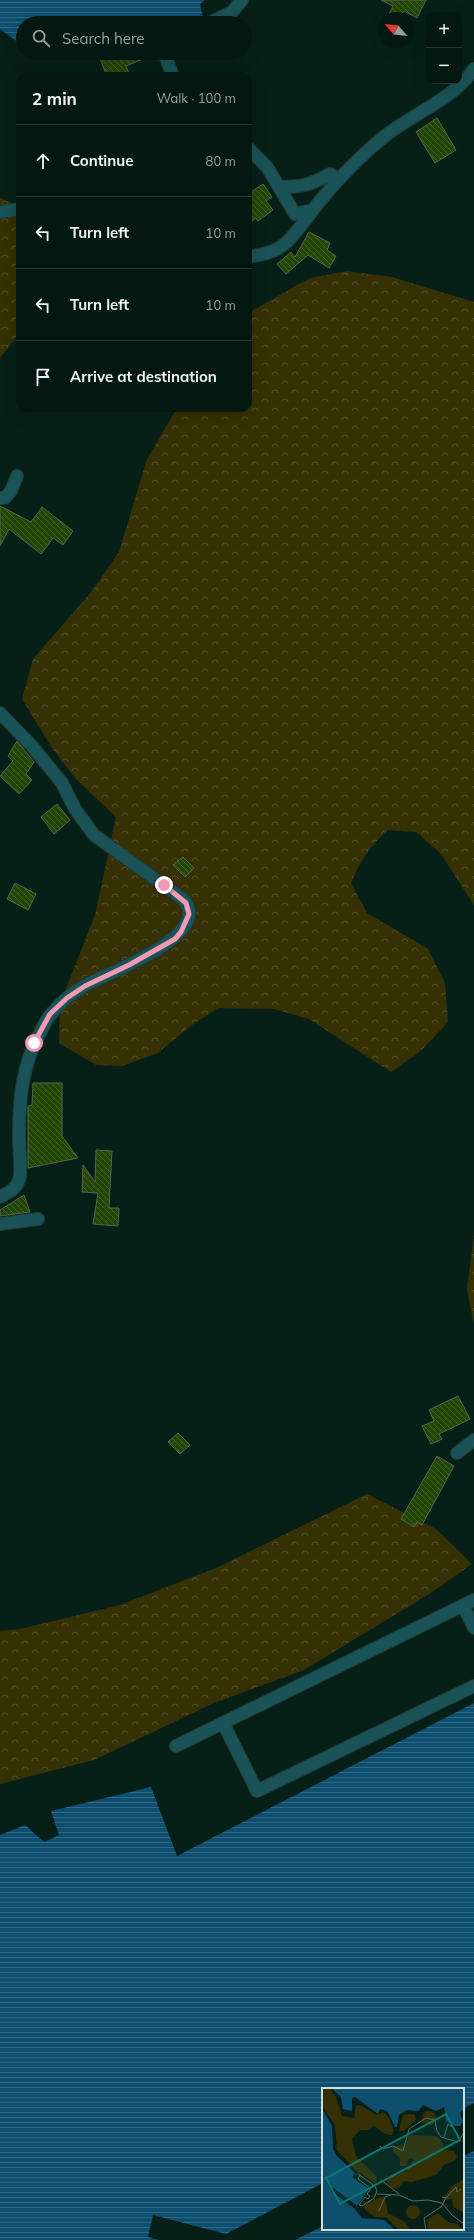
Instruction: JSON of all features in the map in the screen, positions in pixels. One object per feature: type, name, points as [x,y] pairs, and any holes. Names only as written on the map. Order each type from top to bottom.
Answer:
[{"type":"street","points":[[224,16],[232,12],[242,0]]},
{"type":"street","points":[[167,60],[171,72]]},
{"type":"street","points":[[252,257],[268,253],[283,245],[338,179],[389,133],[418,113],[445,98],[460,86],[474,69]]},
{"type":"street","points":[[252,152],[267,167],[295,214],[312,210]]},
{"type":"street","points":[[280,187],[301,187],[313,184],[330,174],[338,179]]},
{"type":"street","points":[[0,212],[16,210]]},
{"type":"street","points":[[0,498],[5,498],[11,491],[17,476]]},
{"type":"street","points":[[0,713],[30,745],[62,783],[75,809],[94,835],[177,895],[186,903],[189,914],[186,925],[175,939],[129,965],[85,986],[67,998],[50,1014],[34,1043],[23,1076],[19,1118],[20,1176],[12,1191],[0,1197]]},
{"type":"street","points":[[0,1224],[38,1219]]},
{"type":"street","points":[[457,1453],[474,1440]]},
{"type":"street","points":[[176,1746],[468,1602],[474,1628]]},
{"type":"street","points":[[223,1723],[257,1791],[474,1686]]},
{"type":"green space","points":[[0,198],[16,205],[16,338],[0,358]]},
{"type":"green space","points":[[347,271],[392,277],[474,302],[474,905],[440,853],[416,832],[388,830],[366,854],[351,883],[367,913],[428,949],[445,983],[448,1022],[421,1051],[391,1072],[309,1019],[274,1009],[218,1008],[189,1027],[158,1053],[122,1066],[96,1065],[59,1043],[60,1004],[95,915],[116,817],[76,779],[52,748],[22,699],[33,659],[92,591],[119,552],[147,459],[175,412],[252,412],[252,311],[310,278]]},
{"type":"green space","points":[[474,1235],[474,1325],[467,1289]]},
{"type":"green space","points":[[367,1494],[436,1529],[472,1564],[429,1594],[304,1670],[214,1703],[94,1760],[0,1784],[0,1631],[20,1629],[120,1605],[216,1568]]},
{"type":"water","points":[[0,0],[205,0],[200,4],[203,16],[16,16],[16,41],[0,29]]},
{"type":"water","points":[[474,1703],[474,2240],[0,2240],[0,1835],[25,1825],[44,1842],[59,1835],[51,1811],[151,1787],[177,1856]]},
{"type":"pier","points":[[474,2103],[474,2151],[464,2156],[464,2108]]},
{"type":"pier","points":[[322,2184],[322,2226],[295,2240],[159,2240],[148,2237],[153,2215],[226,2234]]},
{"type":"building","points":[[381,0],[426,0],[417,18],[414,16],[414,12],[390,12],[393,6]]},
{"type":"building","points":[[100,60],[140,60],[126,66],[128,72],[105,72]]},
{"type":"building","points":[[437,118],[456,150],[435,163],[416,132]]},
{"type":"building","points":[[263,184],[272,197],[266,201],[273,210],[258,221],[256,218],[252,221],[252,191]]},
{"type":"building","points":[[309,232],[330,243],[327,250],[336,256],[329,268],[308,255],[286,274],[277,264],[291,252],[295,257]]},
{"type":"building","points":[[0,506],[31,522],[42,507],[73,531],[63,545],[53,538],[41,554],[9,529],[0,546]]},
{"type":"building","points":[[17,741],[34,762],[26,774],[32,780],[19,794],[0,776],[13,761],[8,756]]},
{"type":"building","points":[[57,804],[70,820],[54,834],[41,817]]},
{"type":"building","points":[[183,857],[194,868],[185,877],[173,865]]},
{"type":"building","points":[[15,883],[36,894],[28,910],[7,899]]},
{"type":"building","points":[[33,1083],[62,1083],[62,1136],[78,1158],[28,1168],[28,1106],[32,1105]]},
{"type":"building","points":[[96,1150],[112,1151],[109,1208],[119,1208],[118,1226],[93,1224],[98,1193],[82,1192],[83,1165],[95,1182]]},
{"type":"building","points":[[24,1195],[30,1212],[0,1216],[0,1210]]},
{"type":"building","points":[[458,1396],[470,1419],[439,1434],[442,1439],[431,1444],[422,1426],[434,1421],[429,1410]]},
{"type":"building","points":[[178,1433],[190,1445],[180,1454],[168,1442]]},
{"type":"building","points":[[437,1456],[454,1466],[422,1525],[417,1522],[414,1527],[401,1519]]},
{"type":"route","points":[[34,1043],[50,1014],[67,998],[85,986],[129,965],[175,939],[181,932],[186,925],[189,914],[188,908],[186,903],[164,885]]}]
